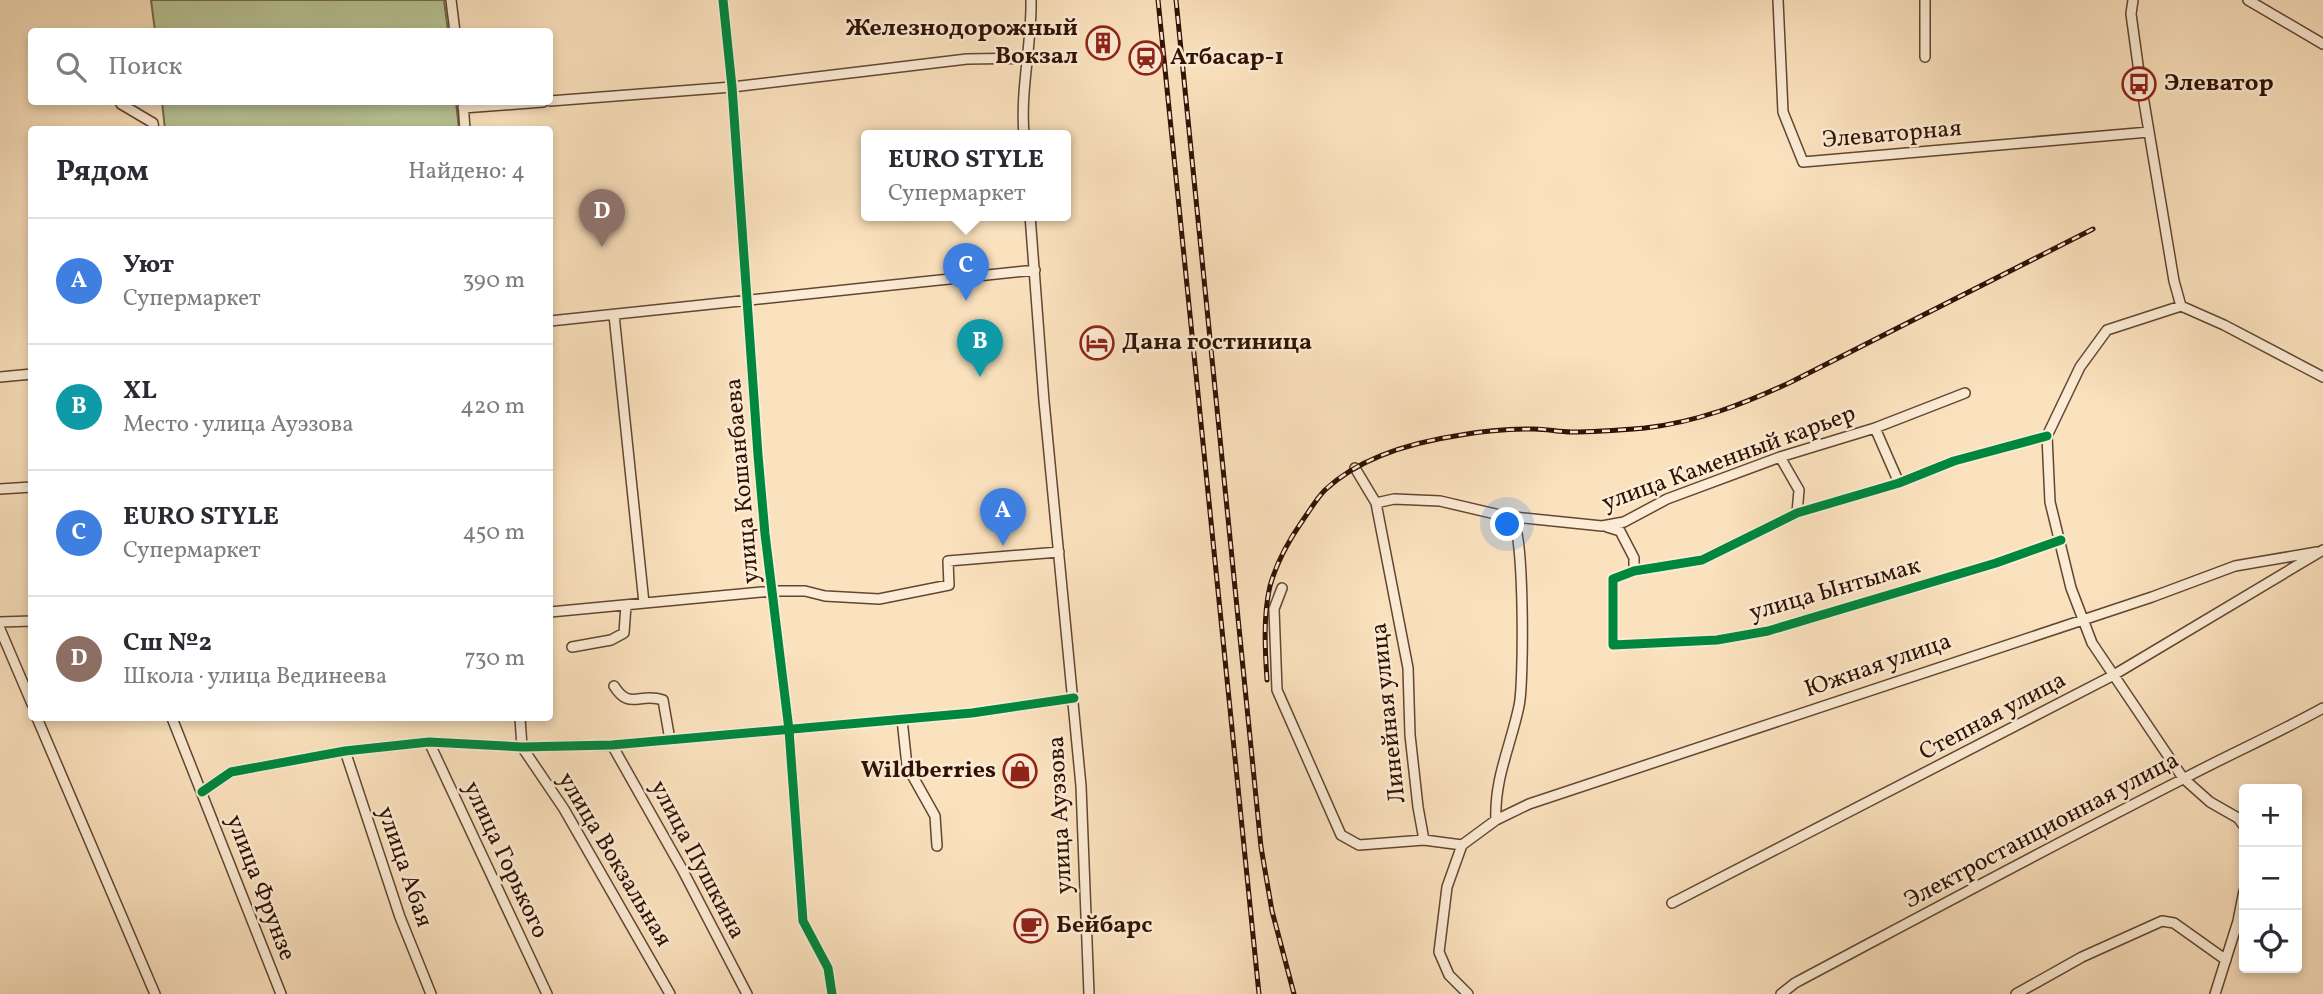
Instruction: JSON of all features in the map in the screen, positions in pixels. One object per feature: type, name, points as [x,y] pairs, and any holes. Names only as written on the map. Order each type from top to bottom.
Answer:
[{"type":"street","points":[[451,0],[454,28]]},
{"type":"street","name":"улица Кошанбаева","points":[[723,0],[732,87],[760,481],[789,730],[803,921],[828,968],[832,994]]},
{"type":"street","points":[[1023,130],[1021,110],[1031,32],[1031,0]]},
{"type":"street","name":"Элеваторная","points":[[1778,0],[1783,112],[1802,162],[2149,132]]},
{"type":"street","points":[[1925,0],[1925,57]]},
{"type":"street","points":[[2133,0],[2131,14],[2149,132],[2174,281],[2181,306]]},
{"type":"street","points":[[2248,0],[2323,44]]},
{"type":"street","points":[[553,101],[732,87],[967,59],[1027,58]]},
{"type":"street","points":[[123,105],[153,122],[154,126]]},
{"type":"street","points":[[463,105],[465,126]]},
{"type":"street","name":"улица Ауэзова","points":[[1031,221],[1044,401],[1081,786],[1089,994]]},
{"type":"street","points":[[553,321],[1035,270]]},
{"type":"street","points":[[2239,819],[2210,802],[2183,778],[2092,643],[2071,588],[2050,502],[2047,436],[2080,368],[2107,330],[2181,306],[2323,377]]},
{"type":"street","points":[[614,315],[644,603]]},
{"type":"street","points":[[0,377],[28,374]]},
{"type":"street","name":"улица Каменный карьер","points":[[1376,503],[1394,499],[1440,501],[1504,516],[1602,526],[1623,522],[1667,499],[1780,457],[1875,428],[1965,393]]},
{"type":"street","points":[[1875,428],[1899,483]]},
{"type":"street","points":[[1602,526],[1620,531],[1634,558],[1634,571],[1702,559],[1797,513],[1899,483],[1954,461],[2047,436]]},
{"type":"street","points":[[1780,457],[1799,490],[1797,513]]},
{"type":"street","name":"Линейная улица","points":[[1355,468],[1376,503],[1408,668],[1410,735],[1424,840]]},
{"type":"street","points":[[0,489],[28,487]]},
{"type":"street","points":[[1496,820],[1496,800],[1502,764],[1520,703],[1522,646],[1521,557],[1515,525],[1504,516]]},
{"type":"street","name":"улица Ынтымак","points":[[1634,571],[1612,579],[1613,645],[1717,639],[1768,631],[1996,563],[2061,540]]},
{"type":"street","name":"Южная улица","points":[[1462,845],[1496,820],[1529,804],[2082,618],[2152,597],[2235,566],[2320,551]]},
{"type":"street","name":"Степная улица","points":[[1672,903],[2112,676],[2320,551]]},
{"type":"street","points":[[553,612],[773,591],[805,591],[825,596],[878,599],[949,585],[948,561],[1059,552]]},
{"type":"street","points":[[1282,588],[1274,609],[1277,690],[1341,835],[1359,845],[1424,840],[1462,845],[1447,887],[1439,953],[1449,975],[1468,994]]},
{"type":"street","points":[[572,647],[611,640],[624,633],[626,605]]},
{"type":"street","points":[[0,622],[28,621]]},
{"type":"street","points":[[0,629],[28,695]]},
{"type":"street","points":[[614,686],[625,700],[654,697],[663,699],[670,740]]},
{"type":"street","points":[[202,792],[232,772],[345,751],[429,742],[522,747],[611,745],[972,713],[1074,698]]},
{"type":"street","name":"Электростанционная улица","points":[[1782,994],[1794,983],[2183,778],[2270,737],[2323,708]]},
{"type":"street","points":[[902,719],[907,766],[935,816],[937,846]]},
{"type":"street","points":[[38,721],[155,994]]},
{"type":"street","name":"улица Фрунзе","points":[[173,721],[281,994]]},
{"type":"street","points":[[520,721],[522,747]]},
{"type":"street","name":"улица Горького","points":[[429,742],[547,994]]},
{"type":"street","name":"улица Пушкина","points":[[611,745],[682,869],[747,994]]},
{"type":"street","name":"улица Вокзальная","points":[[522,747],[564,809],[670,994]]},
{"type":"street","name":"улица Абая","points":[[345,751],[400,917],[431,994]]},
{"type":"street","points":[[2215,994],[2240,910]]},
{"type":"street","points":[[2016,994],[2082,957],[2162,921],[2174,923],[2226,960]]},
{"type":"green space","points":[[151,0],[444,0],[448,28],[155,28]]},
{"type":"green space","points":[[162,105],[456,105],[459,126],[165,126]]},
{"type":"railway","points":[[1158,0],[1259,994]]},
{"type":"railway","points":[[1176,0],[1261,847],[1272,911],[1294,994]]},
{"type":"railway","points":[[1267,680],[1266,609],[1276,568],[1293,535],[1319,497],[1354,468],[1388,453],[1443,438],[1516,429],[1580,432],[1645,428],[1720,411],[1791,382],[2093,229]]},
{"type":"cycle path","points":[[723,0],[732,87],[758,455],[789,730],[803,921],[828,968],[832,994]]},
{"type":"cycle path","points":[[2047,436],[1954,461],[1899,483],[1797,513],[1702,560],[1634,571],[1613,579],[1613,645],[1717,640],[1768,631],[1996,563],[2061,540]]},
{"type":"cycle path","points":[[202,792],[231,772],[345,751],[429,742],[522,747],[612,745],[972,713],[1074,698]]},
{"type":"place","name":"Железнодорожный Вокзал","points":[[1103,43]]},
{"type":"place","name":"Атбасар-1","points":[[1146,58]]},
{"type":"place","name":"Элеватор","points":[[2139,84]]},
{"type":"place","name":"Сш №2","points":[[602,247]]},
{"type":"place","name":"EURO STYLE","points":[[966,301]]},
{"type":"place","name":"Дана гостиница","points":[[1097,343]]},
{"type":"place","name":"XL","points":[[980,377]]},
{"type":"place","name":"Уют","points":[[1003,546]]},
{"type":"place","name":"Wildberries","points":[[1020,771]]},
{"type":"place","name":"Бейбарс","points":[[1031,926]]}]
